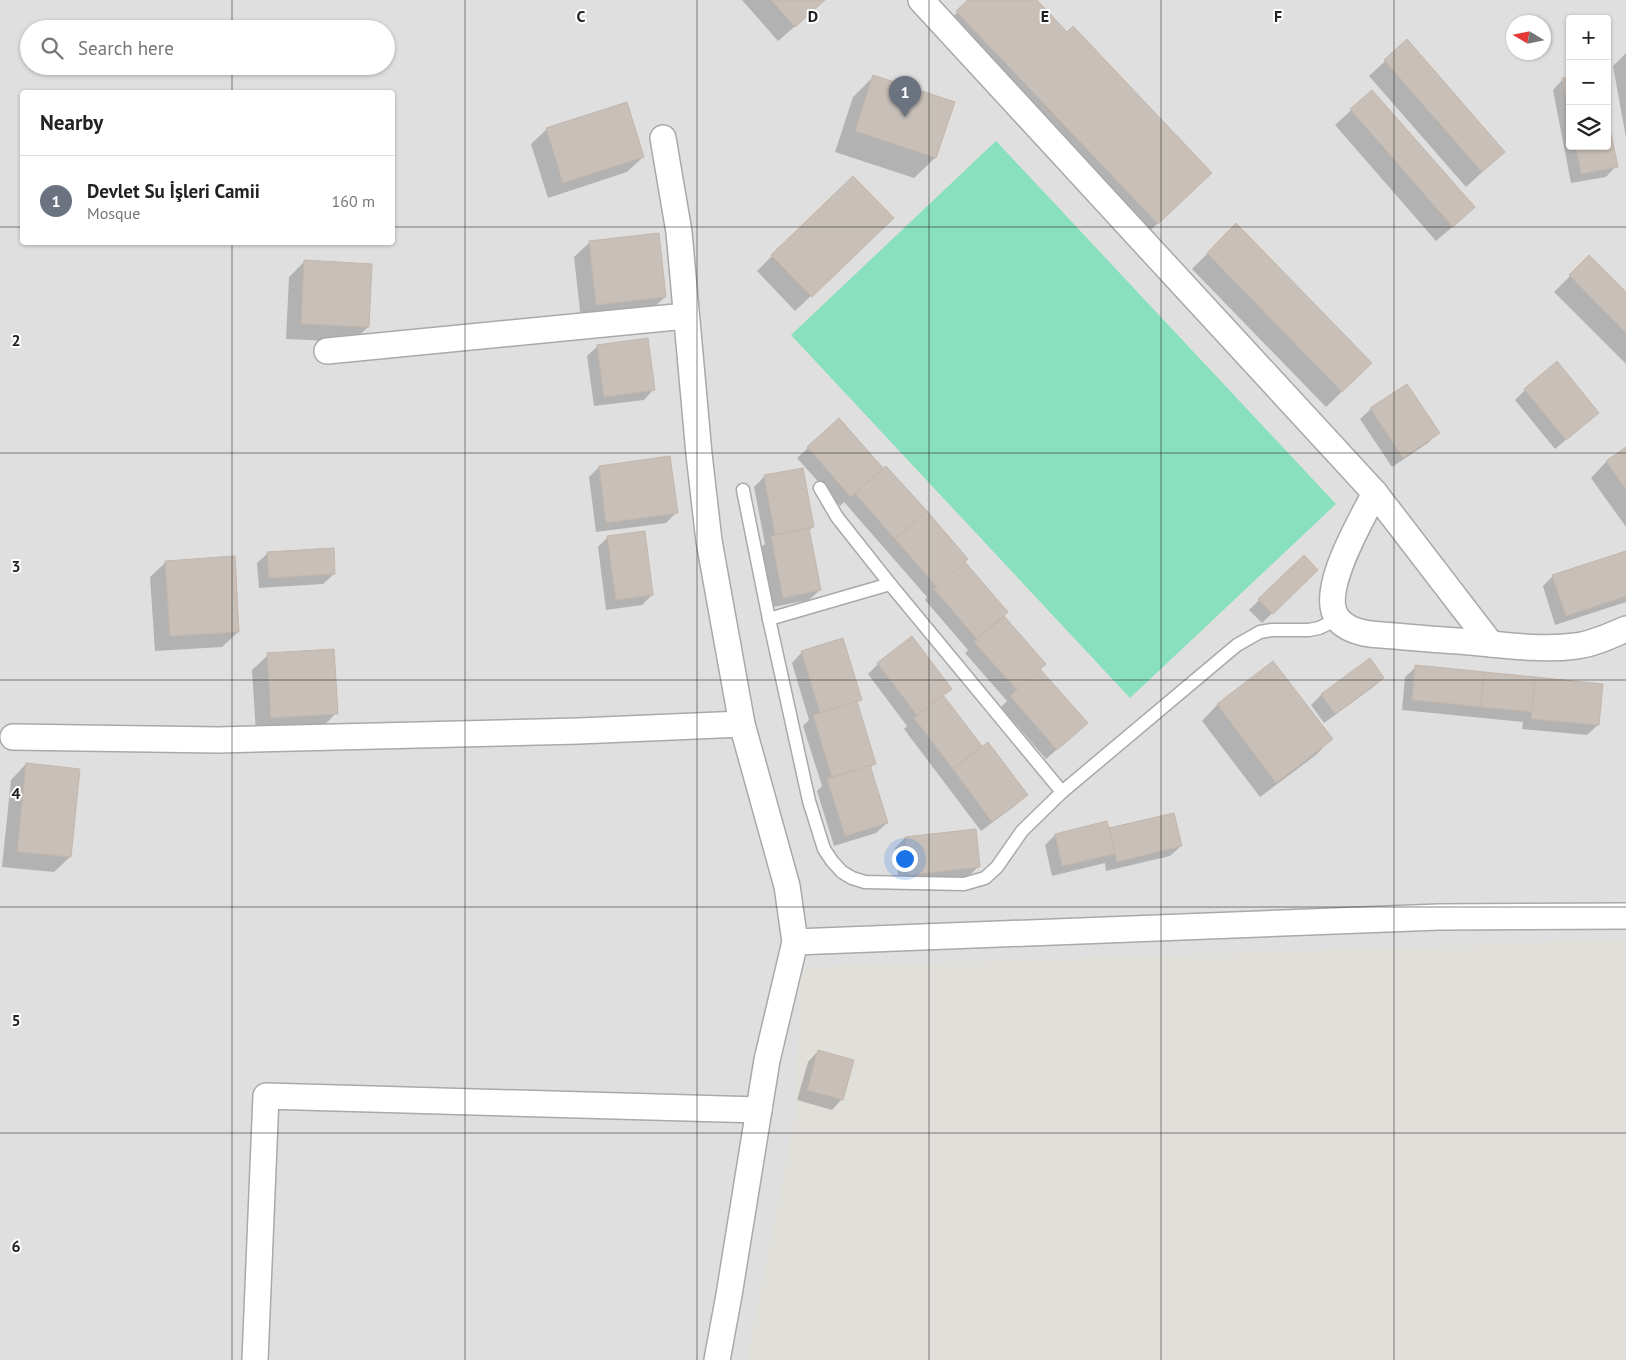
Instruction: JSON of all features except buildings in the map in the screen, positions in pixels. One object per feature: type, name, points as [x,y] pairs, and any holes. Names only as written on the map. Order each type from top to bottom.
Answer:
[{"type":"street","points":[[921,0],[1375,493],[1491,644]]},
{"type":"street","points":[[663,138],[679,232],[709,541],[742,724],[787,886],[795,942],[767,1060],[730,1295],[717,1360]]},
{"type":"street","points":[[327,351],[686,316]]},
{"type":"street","points":[[1375,493],[1352,536],[1336,575],[1332,591],[1332,606],[1338,619],[1351,629],[1366,634],[1546,647],[1578,646],[1626,629]]},
{"type":"street","points":[[12,737],[218,740],[579,732],[742,724]]},
{"type":"street","points":[[795,942],[1439,917],[1626,916]]},
{"type":"street","points":[[255,1360],[266,1096],[759,1110]]},
{"type":"lane","points":[[820,488],[837,517],[890,584],[1062,792]]},
{"type":"lane","points":[[743,490],[809,801],[824,849],[832,861],[842,872],[852,878],[865,882],[964,884],[985,878],[997,867],[1022,831],[1062,792],[1237,645],[1260,632],[1272,630],[1309,630],[1319,628],[1338,619]]},
{"type":"lane","points":[[769,619],[890,584]]},
{"type":"shaded area","points":[[0,0],[1626,0],[1626,1360],[0,1360]]},
{"type":"shaded area","points":[[1626,938],[1626,1360],[747,1360],[796,1108],[800,967],[1472,945]]},
{"type":"green space","points":[[996,141],[1336,504],[1130,698],[791,335]]},
{"type":"place","name":"Devlet Su İşleri Camii","points":[[905,117]]}]
